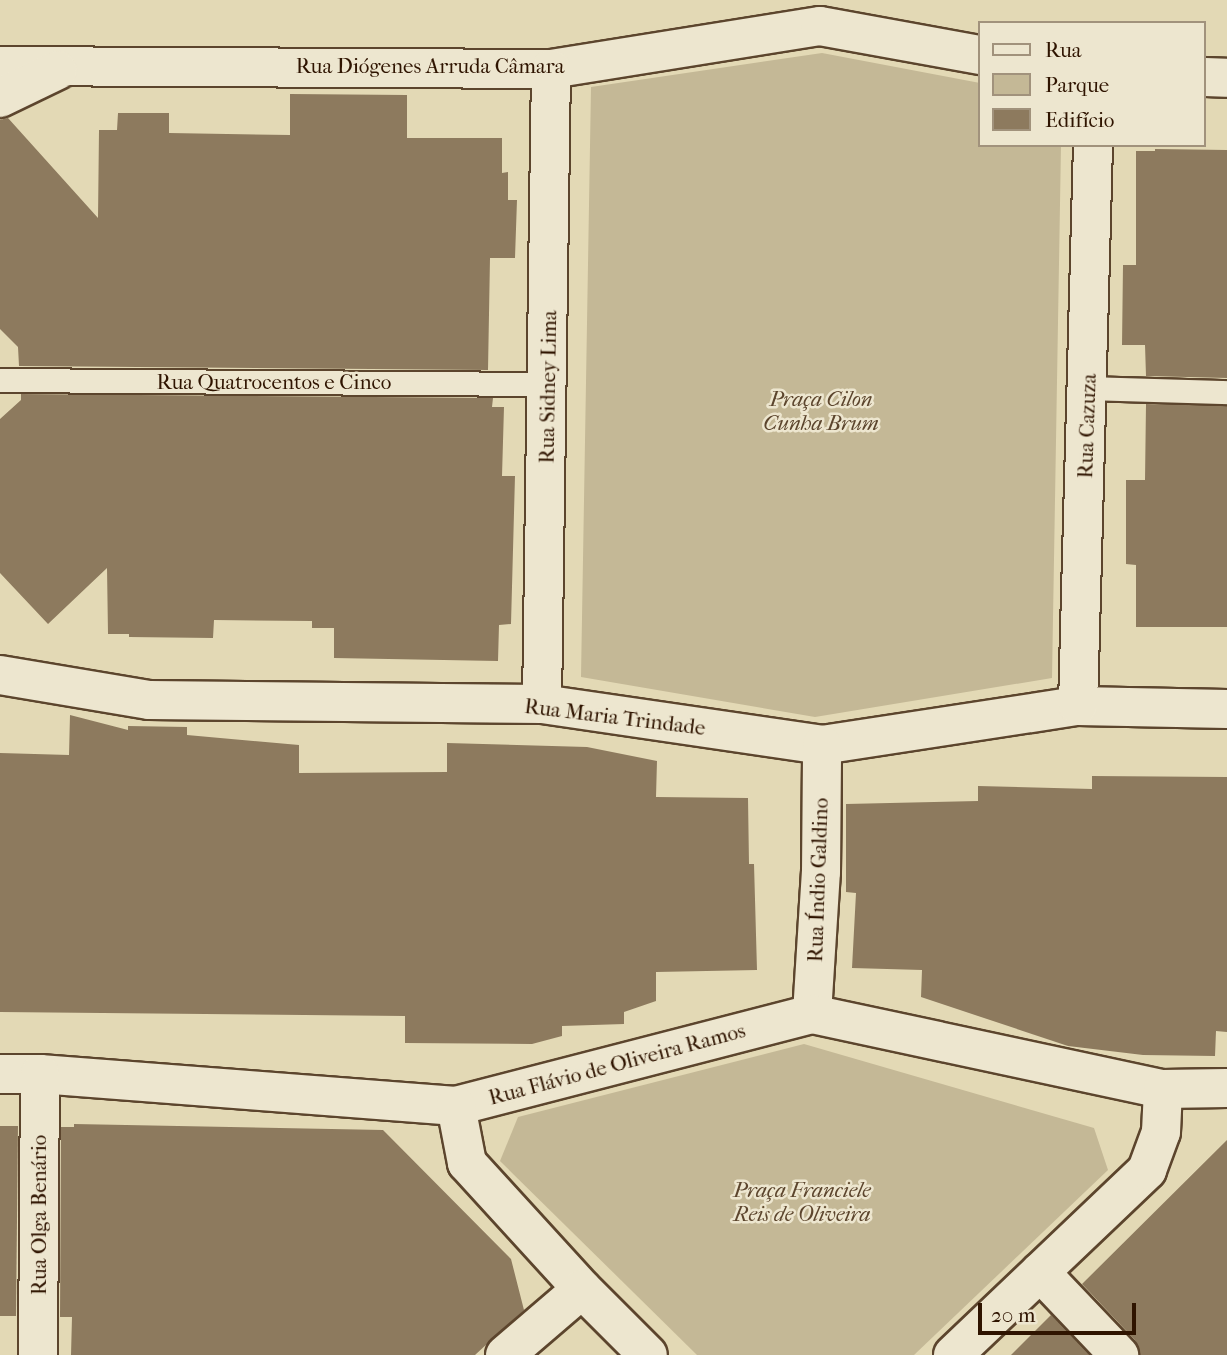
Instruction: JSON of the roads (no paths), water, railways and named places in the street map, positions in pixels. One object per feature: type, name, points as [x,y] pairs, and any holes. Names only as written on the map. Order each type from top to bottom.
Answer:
[{"type":"street","name":"Rua Diógenes Arruda Câmara","points":[[0,66],[551,69],[820,13],[978,54]]},
{"type":"street","points":[[0,98],[66,66]]},
{"type":"street","name":"Rua Sidney Lima","points":[[542,704],[549,384],[551,69]]},
{"type":"street","points":[[1206,77],[1227,78]]},
{"type":"street","name":"Rua Cazuza","points":[[1078,706],[1089,388],[1093,147]]},
{"type":"street","name":"Rua Maria Trindade","points":[[0,675],[149,699],[542,704],[822,745],[1078,706],[1227,709]]},
{"type":"street","name":"Rua Índio Galdino","points":[[812,1014],[821,872],[822,745]]},
{"type":"street","name":"Rua Flávio de Oliveira Ramos","points":[[0,1074],[40,1074],[456,1106],[812,1014],[1163,1089],[1227,1088]]},
{"type":"street","name":"Rua Olga Benário","points":[[38,1355],[40,1074]]},
{"type":"street","points":[[953,1355],[1147,1170],[1161,1132],[1163,1089]]},
{"type":"street","points":[[456,1106],[467,1163],[582,1289],[649,1355]]},
{"type":"street","points":[[1040,1272],[1119,1355]]},
{"type":"street","points":[[505,1355],[582,1289]]},
{"type":"lane","name":"Rua Quatrocentos e Cinco","points":[[0,380],[549,384]]},
{"type":"lane","points":[[1089,388],[1227,392]]},
{"type":"park label","name":"Praça Cilon Cunha Brum","points":[[821,411]]},
{"type":"park label","name":"Praça Franciele Reis de Oliveira","points":[[802,1202]]}]
